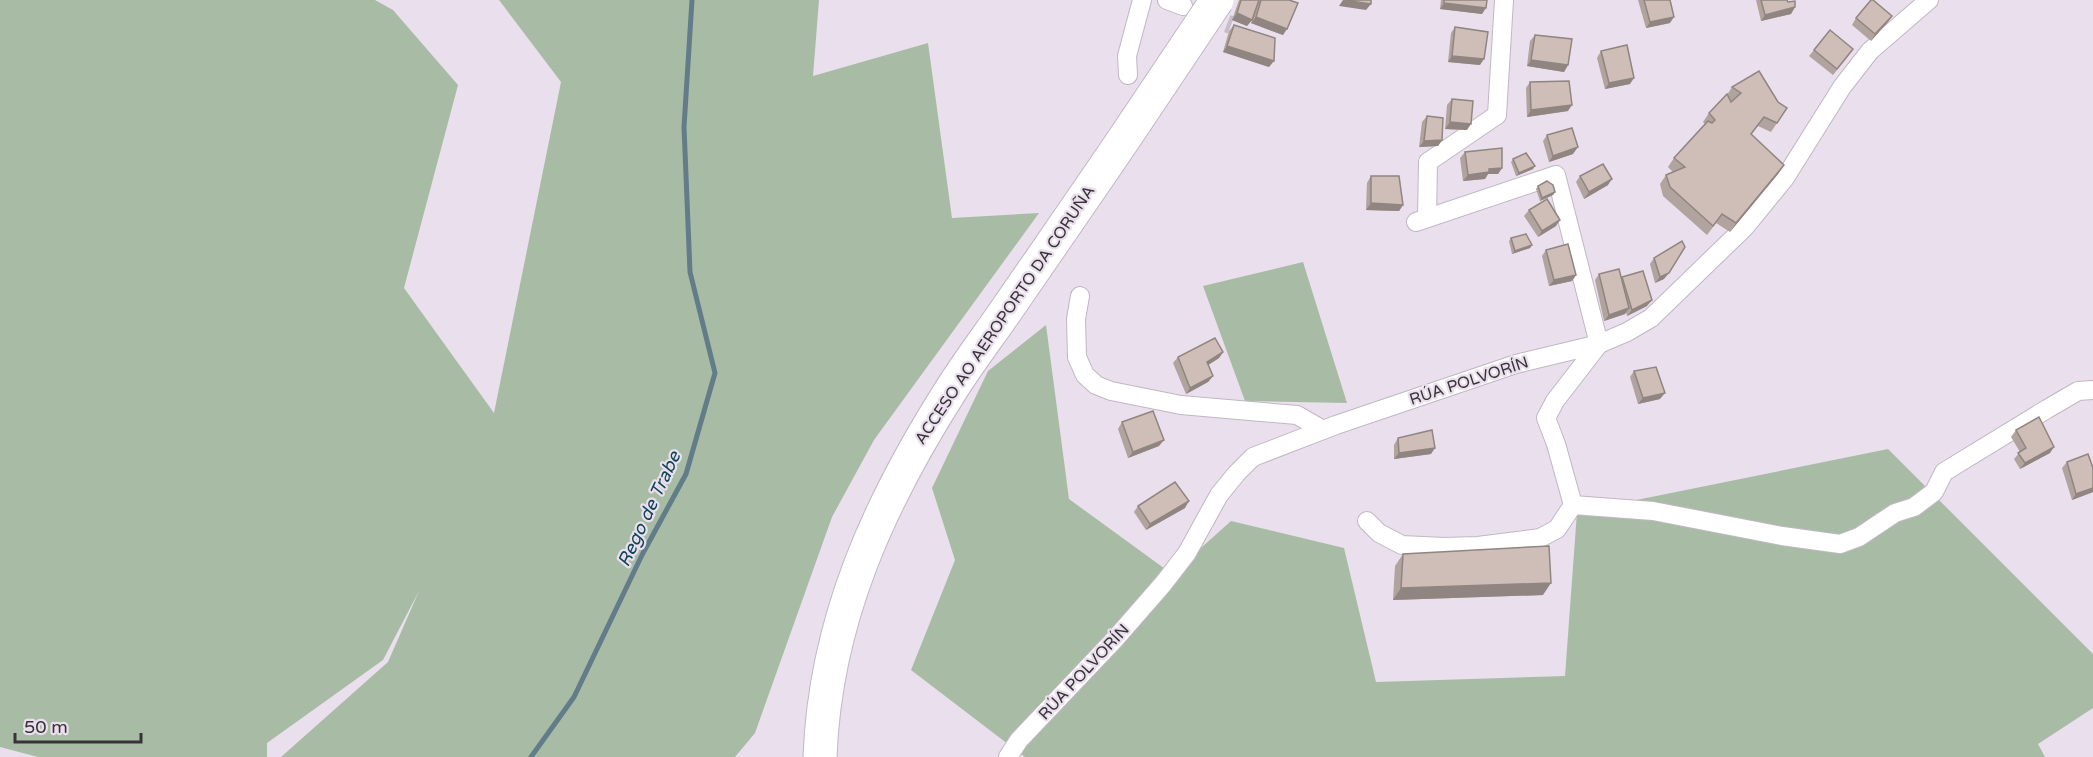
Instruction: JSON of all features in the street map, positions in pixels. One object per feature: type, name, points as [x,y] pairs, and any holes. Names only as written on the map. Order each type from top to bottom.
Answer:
[{"type":"highway","name":"ACCESO AO AEROPORTO DA CORUÑA","points":[[820,757],[827,684],[841,620],[858,566],[910,457],[952,389],[1217,0]]},
{"type":"street","points":[[1128,75],[1127,56],[1142,0]]},
{"type":"street","points":[[1367,521],[1379,533],[1402,545],[1478,546],[1540,538],[1557,529],[1573,505],[1556,444],[1546,418],[1566,385],[1599,344],[1556,175],[1421,220],[1428,162],[1497,116],[1504,0]]},
{"type":"street","name":"RÚA POLVORÍN","points":[[1008,757],[1019,740],[1115,639],[1163,584],[1187,553],[1220,495],[1253,457],[1323,430],[1516,364],[1599,344],[1651,318],[1745,227],[1785,178],[1842,87],[1870,51],[1929,0]]},
{"type":"street","points":[[1080,296],[1076,319],[1077,357],[1085,375],[1096,385],[1112,391],[1181,405],[1297,415],[1323,430]]},
{"type":"street","points":[[1573,505],[1653,511],[1782,536],[1840,544],[1859,537],[1895,513],[1914,507],[1934,492],[1944,472],[2078,391],[2093,390]]},
{"type":"green space","points":[[0,0],[375,0],[393,10],[458,85],[404,288],[494,413],[561,82],[499,0],[819,0],[813,76],[928,43],[952,218],[1039,213],[874,440],[832,517],[755,733],[735,757],[281,757],[388,662],[419,591],[383,660],[267,743],[267,757],[38,757],[0,747]]},
{"type":"green space","points":[[1303,262],[1347,403],[1245,401],[1203,286]]},
{"type":"green space","points":[[1046,325],[1069,499],[1172,574],[1231,521],[1344,548],[1376,682],[1565,676],[1577,512],[1888,449],[2093,654],[2093,708],[2038,744],[2045,757],[1025,757],[911,670],[955,560],[932,488],[988,371]]},
{"type":"building","points":[[1241,0],[1259,0],[1252,20],[1237,13]]},
{"type":"building","points":[[1261,0],[1289,0],[1298,3],[1287,29],[1256,17]]},
{"type":"building","points":[[1344,0],[1371,0],[1371,4]]},
{"type":"building","points":[[1444,0],[1487,0],[1486,8],[1444,3]]},
{"type":"building","points":[[1644,0],[1670,0],[1674,17],[1650,22]]},
{"type":"building","points":[[1761,0],[1795,1],[1795,7],[1765,15]]},
{"type":"building","points":[[1871,0],[1892,16],[1875,34],[1856,18]]},
{"type":"building","points":[[1234,25],[1275,38],[1274,61],[1227,46]]},
{"type":"building","points":[[1455,27],[1488,32],[1484,59],[1452,56]]},
{"type":"building","points":[[1830,30],[1853,49],[1837,69],[1814,50]]},
{"type":"building","points":[[1535,35],[1572,39],[1568,65],[1531,60]]},
{"type":"building","points":[[1627,45],[1634,78],[1609,83],[1601,51]]},
{"type":"building","points":[[1759,71],[1778,102],[1787,108],[1777,123],[1764,117],[1751,134],[1784,165],[1736,223],[1722,214],[1713,226],[1670,187],[1666,175],[1685,167],[1674,158],[1708,121],[1712,123],[1715,120],[1709,113],[1727,94],[1731,102],[1741,93],[1732,87]]},
{"type":"building","points":[[1569,81],[1572,105],[1531,110],[1530,82]]},
{"type":"building","points":[[1452,99],[1473,101],[1471,124],[1450,122]]},
{"type":"building","points":[[1427,116],[1443,118],[1442,140],[1424,141]]},
{"type":"building","points":[[1572,128],[1578,147],[1553,156],[1547,135]]},
{"type":"building","points":[[1502,148],[1502,168],[1468,175],[1465,152]]},
{"type":"building","points":[[1526,153],[1535,166],[1519,173],[1513,159]]},
{"type":"building","points":[[1603,164],[1612,179],[1589,192],[1580,176]]},
{"type":"building","points":[[1371,176],[1399,176],[1403,205],[1371,203]]},
{"type":"building","points":[[1547,181],[1553,185],[1555,192],[1542,198],[1538,186]]},
{"type":"building","points":[[1547,199],[1560,220],[1542,231],[1529,210]]},
{"type":"building","points":[[1526,234],[1532,245],[1515,251],[1511,238]]},
{"type":"building","points":[[1682,241],[1685,247],[1669,273],[1660,277],[1654,258]]},
{"type":"building","points":[[1568,244],[1576,275],[1554,280],[1546,250]]},
{"type":"building","points":[[1619,269],[1629,308],[1609,315],[1599,274]]},
{"type":"building","points":[[1643,271],[1652,300],[1632,310],[1622,277]]},
{"type":"building","points":[[1215,338],[1223,352],[1207,362],[1213,376],[1190,388],[1178,357]]},
{"type":"building","points":[[1656,367],[1665,393],[1643,398],[1634,371]]},
{"type":"building","points":[[1153,411],[1164,440],[1133,452],[1122,422]]},
{"type":"building","points":[[2039,417],[2054,447],[2025,463],[2018,453],[2026,448],[2016,430]]},
{"type":"building","points":[[1432,430],[1435,448],[1399,453],[1398,438]]},
{"type":"building","points":[[2088,454],[2093,468],[2093,488],[2076,494],[2067,462]]},
{"type":"building","points":[[1175,482],[1189,501],[1150,524],[1138,506]]},
{"type":"building","points":[[1549,546],[1551,583],[1401,588],[1403,554]]},
{"type":"waterway","name":"Rego de Trabe","points":[[531,757],[574,697],[642,555],[686,474],[715,373],[690,272],[684,127],[692,0]]},
{"type":"tunnel","points":[[1202,14],[1231,25]]}]
